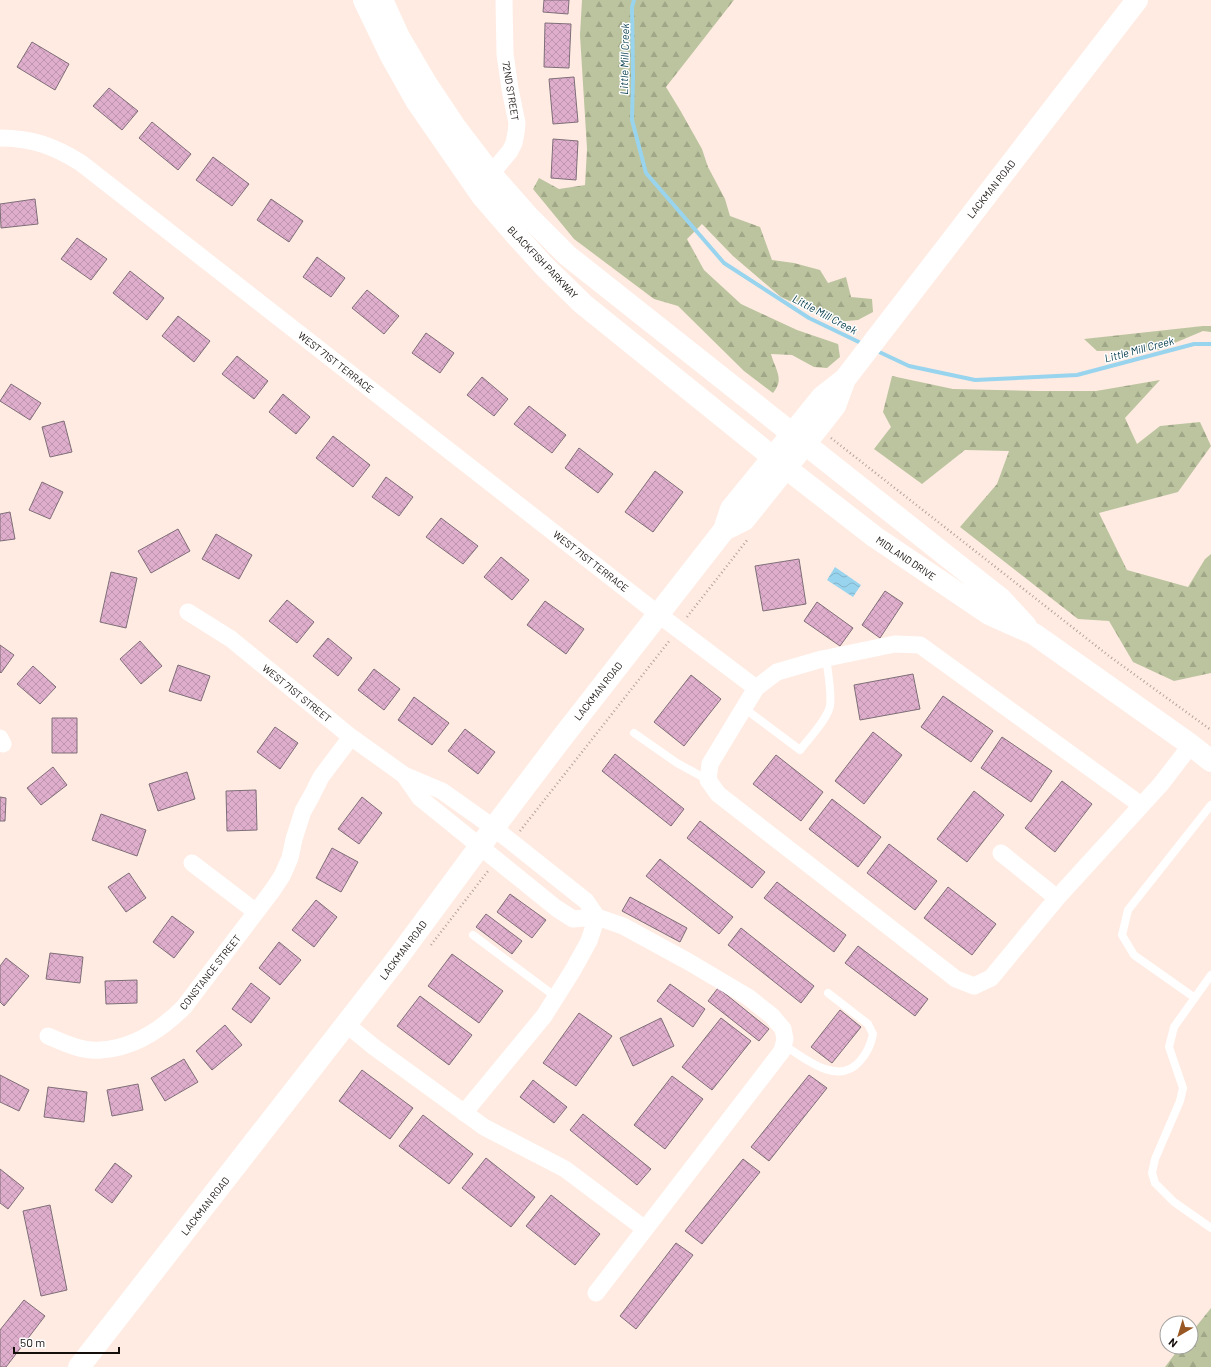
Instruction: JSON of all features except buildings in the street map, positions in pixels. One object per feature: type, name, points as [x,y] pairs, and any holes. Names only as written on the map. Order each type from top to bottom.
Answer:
[{"type":"main road","name":"BLACKFISH PARKWAY","points":[[364,0],[390,54],[417,102],[482,196],[515,234],[545,267],[583,304],[780,462]]},
{"type":"main road","points":[[382,0],[399,37],[426,83],[456,128],[491,174],[528,216],[568,256],[799,439]]},
{"type":"main road","name":"LACKMAN ROAD","points":[[79,1367],[396,960],[480,846],[724,530],[744,520],[780,462],[799,439],[835,406],[845,379],[1137,0]]},
{"type":"main road","name":"MIDLAND DRIVE","points":[[799,439],[1001,599],[1034,634]]},
{"type":"main road","name":"MIDLAND DRIVE","points":[[780,462],[875,537],[989,614],[1034,634],[1191,745],[1211,761]]},
{"type":"street","name":"72ND STREET","points":[[491,174],[510,151],[514,143],[517,123],[505,54],[504,0]]},
{"type":"street","name":"WEST 71ST TERRACE","points":[[0,138],[33,140],[54,148],[81,163],[658,614],[756,688]]},
{"type":"street","name":"WEST 71ST STREET","points":[[188,612],[231,639],[351,737],[404,775],[442,791],[494,828],[586,901],[597,917],[573,919],[556,908],[420,798],[404,775]]},
{"type":"street","points":[[1141,805],[920,646],[895,644],[826,658],[777,672],[756,688],[710,764],[708,780],[718,794],[956,979],[974,986],[992,978],[1058,898],[1161,784],[1191,745]]},
{"type":"street","name":"CONSTANCE STREET","points":[[48,1036],[71,1045],[100,1050],[120,1048],[139,1041],[170,1021],[184,1007],[282,876],[290,858],[294,839],[303,811],[321,777],[351,737]]},
{"type":"street","points":[[1001,853],[1058,898]]},
{"type":"street","points":[[192,863],[256,912]]},
{"type":"street","points":[[464,1113],[544,1016],[573,970],[589,941],[597,917],[623,926],[689,962],[748,997],[772,1016],[784,1029],[786,1039],[782,1051],[596,1293]]},
{"type":"street","points":[[346,1024],[364,1040],[484,1127],[565,1169],[645,1229]]},
{"type":"lane","points":[[744,708],[800,750],[827,715],[830,707],[831,699],[826,658]]},
{"type":"lane","points":[[634,733],[678,763],[708,780]]},
{"type":"lane","points":[[1195,998],[1134,955],[1122,935],[1128,910],[1211,805]]},
{"type":"lane","points":[[473,935],[556,997]]},
{"type":"lane","points":[[1211,974],[1174,1027],[1169,1047],[1183,1088],[1180,1101],[1155,1158],[1152,1173],[1155,1183],[1174,1202],[1211,1228]]},
{"type":"lane","points":[[784,1044],[814,1064],[830,1071],[844,1072],[856,1066],[866,1054],[871,1044],[873,1034],[868,1024],[828,993]]},
{"type":"path","points":[[799,439],[828,435],[1109,656],[1211,730]]},
{"type":"path","points":[[690,613],[751,535]]},
{"type":"green space","points":[[582,0],[734,0],[666,87],[702,149],[708,167],[725,199],[730,216],[760,227],[772,260],[794,263],[820,270],[828,283],[846,277],[851,297],[872,299],[873,312],[858,320],[835,322],[781,297],[733,256],[702,224],[687,239],[704,270],[741,304],[797,330],[838,344],[840,357],[827,368],[814,367],[792,355],[771,354],[779,378],[777,388],[773,393],[744,371],[678,306],[654,299],[574,239],[533,189],[539,178],[559,189],[585,185],[587,149],[580,35]]},
{"type":"green space","points":[[1211,326],[1211,332],[1203,331],[1158,350],[1097,351],[1084,339]]},
{"type":"green space","points":[[892,376],[953,389],[1037,391],[1096,391],[1160,380],[1125,418],[1137,444],[1160,426],[1200,422],[1211,446],[1178,492],[1099,513],[1127,570],[1188,587],[1205,559],[1211,554],[1211,673],[1174,681],[1133,662],[1109,621],[1078,619],[960,527],[997,484],[1009,451],[965,450],[922,484],[874,449],[891,427],[883,412]]},
{"type":"green space","points":[[1211,1308],[1211,1367],[1165,1367],[1174,1355],[1199,1355],[1199,1323]]},
{"type":"water","points":[[835,567],[861,585],[853,597],[827,580]]},
{"type":"waterway","name":"Little Mill Creek","points":[[634,0],[632,7],[632,120],[646,173],[724,263],[809,318],[863,344]]},
{"type":"waterway","name":"Little Mill Creek","points":[[875,350],[909,366],[975,380],[1077,375],[1194,344],[1211,344]]}]
